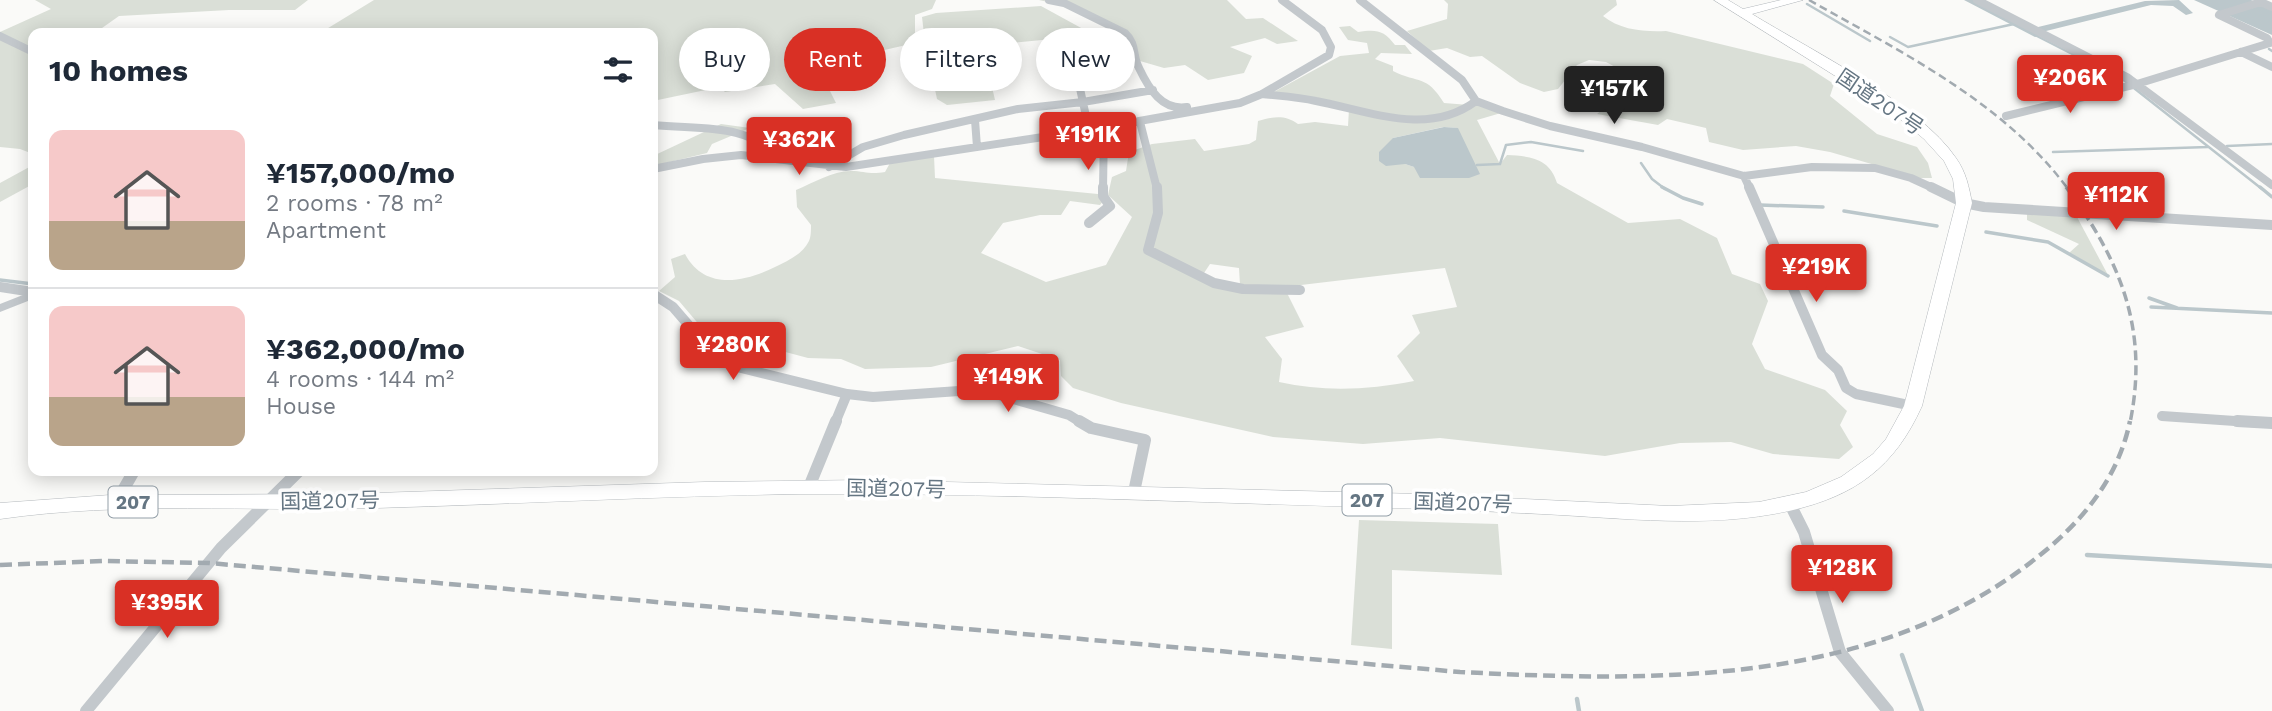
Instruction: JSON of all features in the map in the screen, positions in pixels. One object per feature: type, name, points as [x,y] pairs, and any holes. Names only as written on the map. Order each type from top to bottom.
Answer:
[{"type":"highway","name":"国道207号","points":[[0,511],[33,506],[117,502],[266,502],[810,487],[1134,492],[1671,513],[1738,512],[1790,504],[1835,488],[1865,473],[1888,453],[1904,429],[1913,406],[1964,203],[1960,178],[1950,159],[1929,136],[1893,106],[1720,0]]},
{"type":"highway","points":[[1741,13],[1797,0]]},
{"type":"highway","name":"国道207号","points":[[0,501],[64,494],[122,492],[266,502]]},
{"type":"street","points":[[1049,0],[1125,33],[1133,40],[1138,67],[1164,105],[1175,109],[1252,99]]},
{"type":"street","points":[[658,168],[727,155],[757,155],[829,167],[846,167],[1220,108],[1252,99],[1329,55],[1331,47],[1322,30],[1282,0]]},
{"type":"street","points":[[1360,0],[1462,80],[1476,101],[1550,126],[1642,147],[1744,176],[1812,167],[1875,168],[1911,177],[1964,203],[2075,214],[2272,225]]},
{"type":"street","points":[[1977,0],[2133,85],[2272,186]]},
{"type":"street","points":[[2006,116],[2133,85],[2271,41],[2219,15],[2261,2],[2272,7]]},
{"type":"street","points":[[0,36],[28,50]]},
{"type":"street","points":[[2241,52],[2272,67]]},
{"type":"street","points":[[829,167],[835,161],[881,141],[1018,108],[1083,102],[1153,90]]},
{"type":"street","points":[[1081,91],[1089,130]]},
{"type":"street","points":[[1262,94],[1320,101],[1360,114],[1435,120],[1467,111],[1476,101]]},
{"type":"street","points":[[975,120],[977,146]]},
{"type":"street","points":[[1140,122],[1147,140],[1159,208],[1147,243],[1148,250],[1214,283],[1242,289],[1300,290]]},
{"type":"street","points":[[658,125],[748,133],[772,145],[784,159]]},
{"type":"street","points":[[1089,223],[1110,206],[1103,196],[1104,128]]},
{"type":"street","points":[[1744,176],[1822,355],[1838,370],[1846,388],[1856,394],[1913,406]]},
{"type":"street","points":[[0,287],[28,293]]},
{"type":"street","points":[[0,308],[28,296]]},
{"type":"street","points":[[658,297],[673,307],[718,358],[733,366],[848,394],[873,397],[959,391],[989,392],[1069,415],[1091,428],[1145,440],[1134,492]]},
{"type":"street","points":[[810,487],[848,394]]},
{"type":"street","points":[[2162,416],[2272,423]]},
{"type":"street","points":[[122,492],[131,476]]},
{"type":"street","points":[[86,711],[221,548],[294,476]]},
{"type":"street","points":[[1790,504],[1804,532],[1840,652],[1888,711]]},
{"type":"shaded area","points":[[35,0],[308,0],[295,10],[229,10],[119,16],[102,28],[28,28],[28,152],[0,147],[0,32],[51,9]]},
{"type":"shaded area","points":[[374,0],[936,0],[932,9],[915,15],[915,28],[900,28],[900,46],[886,50],[886,28],[784,28],[784,91],[830,91],[836,103],[803,109],[775,84],[770,85],[770,28],[679,28],[679,91],[701,91],[658,100],[658,28],[328,28]]},
{"type":"shaded area","points":[[1039,0],[1227,0],[1246,19],[1263,18],[1298,41],[1277,44],[1265,38],[1230,47],[1252,56],[1244,73],[1208,80],[1185,65],[1164,68],[1140,61],[1135,50],[1135,28],[1109,28],[1061,5]]},
{"type":"shaded area","points":[[1444,0],[1616,0],[1617,5],[1603,16],[1625,27],[1666,31],[1803,64],[1834,84],[1830,96],[1877,134],[1917,147],[1928,163],[1932,178],[1920,178],[1830,152],[1796,146],[1743,150],[1709,142],[1706,128],[1667,119],[1658,125],[1597,114],[1621,93],[1626,80],[1619,69],[1606,62],[1589,60],[1577,65],[1558,89],[1544,92],[1520,83],[1482,56],[1470,57],[1447,48],[1429,51],[1407,31],[1447,19],[1448,4]]},
{"type":"shaded area","points":[[1964,0],[1973,0],[2030,29],[2145,1],[2179,0],[2193,13],[2186,15],[2173,6],[2151,5],[2038,33],[2041,35],[2035,37]]},
{"type":"shaded area","points":[[2194,0],[2251,0],[2272,9],[2272,35]]},
{"type":"shaded area","points":[[1041,6],[1081,28],[1036,28],[1036,41],[1022,42],[1022,28],[923,28],[922,17],[936,13]]},
{"type":"shaded area","points":[[1350,26],[1358,32],[1379,32],[1395,45],[1405,45],[1412,54],[1381,53],[1375,59],[1393,66],[1393,71],[1427,84],[1444,103],[1482,106],[1501,113],[1477,120],[1500,164],[1507,155],[1538,160],[1549,168],[1557,183],[1628,223],[1680,219],[1717,238],[1732,274],[1760,284],[1768,301],[1752,344],[1765,369],[1825,390],[1847,411],[1840,425],[1853,447],[1839,459],[1773,454],[1731,442],[1680,443],[1605,456],[1440,438],[1363,444],[1273,437],[1121,403],[1073,388],[1061,376],[1060,360],[1018,346],[931,367],[865,369],[841,359],[808,358],[733,338],[707,334],[679,301],[659,291],[675,277],[671,259],[685,254],[703,274],[726,280],[763,272],[794,257],[806,246],[811,229],[811,225],[797,207],[796,190],[837,173],[885,172],[890,163],[934,156],[935,178],[1108,195],[1112,177],[1126,171],[1129,152],[1152,144],[1195,139],[1204,151],[1249,144],[1256,140],[1258,121],[1274,118],[1288,119],[1298,124],[1315,122],[1348,126],[1349,109],[1272,93],[1340,56],[1369,53],[1367,43],[1348,40],[1339,27]],"holes":[[[1443,127],[1457,128],[1414,167],[1405,164],[1393,138]],[[1108,195],[1132,217],[1106,265],[1046,282],[981,253],[1003,223],[1040,215],[1061,215],[1070,201],[1100,205]],[[1210,264],[1239,268],[1240,285],[1200,279]],[[1445,268],[1457,307],[1412,315],[1420,333],[1397,356],[1414,381],[1363,388],[1313,387],[1279,382],[1282,359],[1265,337],[1304,327],[1284,287]]]},
{"type":"shaded area","points":[[935,91],[993,91],[995,100],[947,105],[937,99]]},
{"type":"shaded area","points":[[721,124],[750,128],[712,144],[707,153],[658,165],[658,154]]},
{"type":"shaded area","points":[[1444,127],[1458,128],[1480,174],[1469,178],[1420,178],[1414,167],[1405,164],[1386,166],[1379,161],[1379,152],[1393,138]]},
{"type":"shaded area","points":[[28,168],[28,187],[0,202],[0,183]]},
{"type":"shaded area","points":[[2027,212],[2077,217],[2108,275],[2069,253],[2079,244],[2027,220]]},
{"type":"shaded area","points":[[1359,520],[1498,524],[1502,575],[1392,570],[1392,649],[1351,645]]},
{"type":"waterway","points":[[1807,4],[1870,41]]},
{"type":"waterway","points":[[1890,37],[1908,47],[2014,24]]},
{"type":"waterway","points":[[2035,35],[2125,81],[2262,189]]},
{"type":"waterway","points":[[1477,165],[1500,164],[1506,145],[1531,142],[1583,151]]},
{"type":"waterway","points":[[2227,146],[2272,144]]},
{"type":"waterway","points":[[2053,152],[2208,147]]},
{"type":"waterway","points":[[1641,163],[1652,179],[1663,188]]},
{"type":"waterway","points":[[2260,187],[2272,197]]},
{"type":"waterway","points":[[1663,188],[1702,204]]},
{"type":"waterway","points":[[1760,205],[1823,207]]},
{"type":"waterway","points":[[1844,211],[1937,226]]},
{"type":"waterway","points":[[1986,232],[2048,242],[2108,276]]},
{"type":"waterway","points":[[0,280],[28,283]]},
{"type":"waterway","points":[[2149,298],[2177,308]]},
{"type":"waterway","points":[[2151,307],[2272,313]]},
{"type":"waterway","points":[[2087,555],[2272,566]]},
{"type":"waterway","points":[[1902,655],[1922,711]]},
{"type":"waterway","points":[[1577,699],[1579,711]]},
{"type":"railway","points":[[1809,0],[1915,60],[1982,105],[2042,158],[2068,189]]},
{"type":"railway","points":[[2066,187],[2102,242],[2126,298],[2136,357],[2130,423]]},
{"type":"railway","points":[[0,565],[104,561],[209,563],[1460,672],[1612,676],[1690,674],[1766,666],[1841,652],[1913,629],[1981,596],[2045,551],[2087,509],[2099,494],[2118,459],[2130,421]]}]
